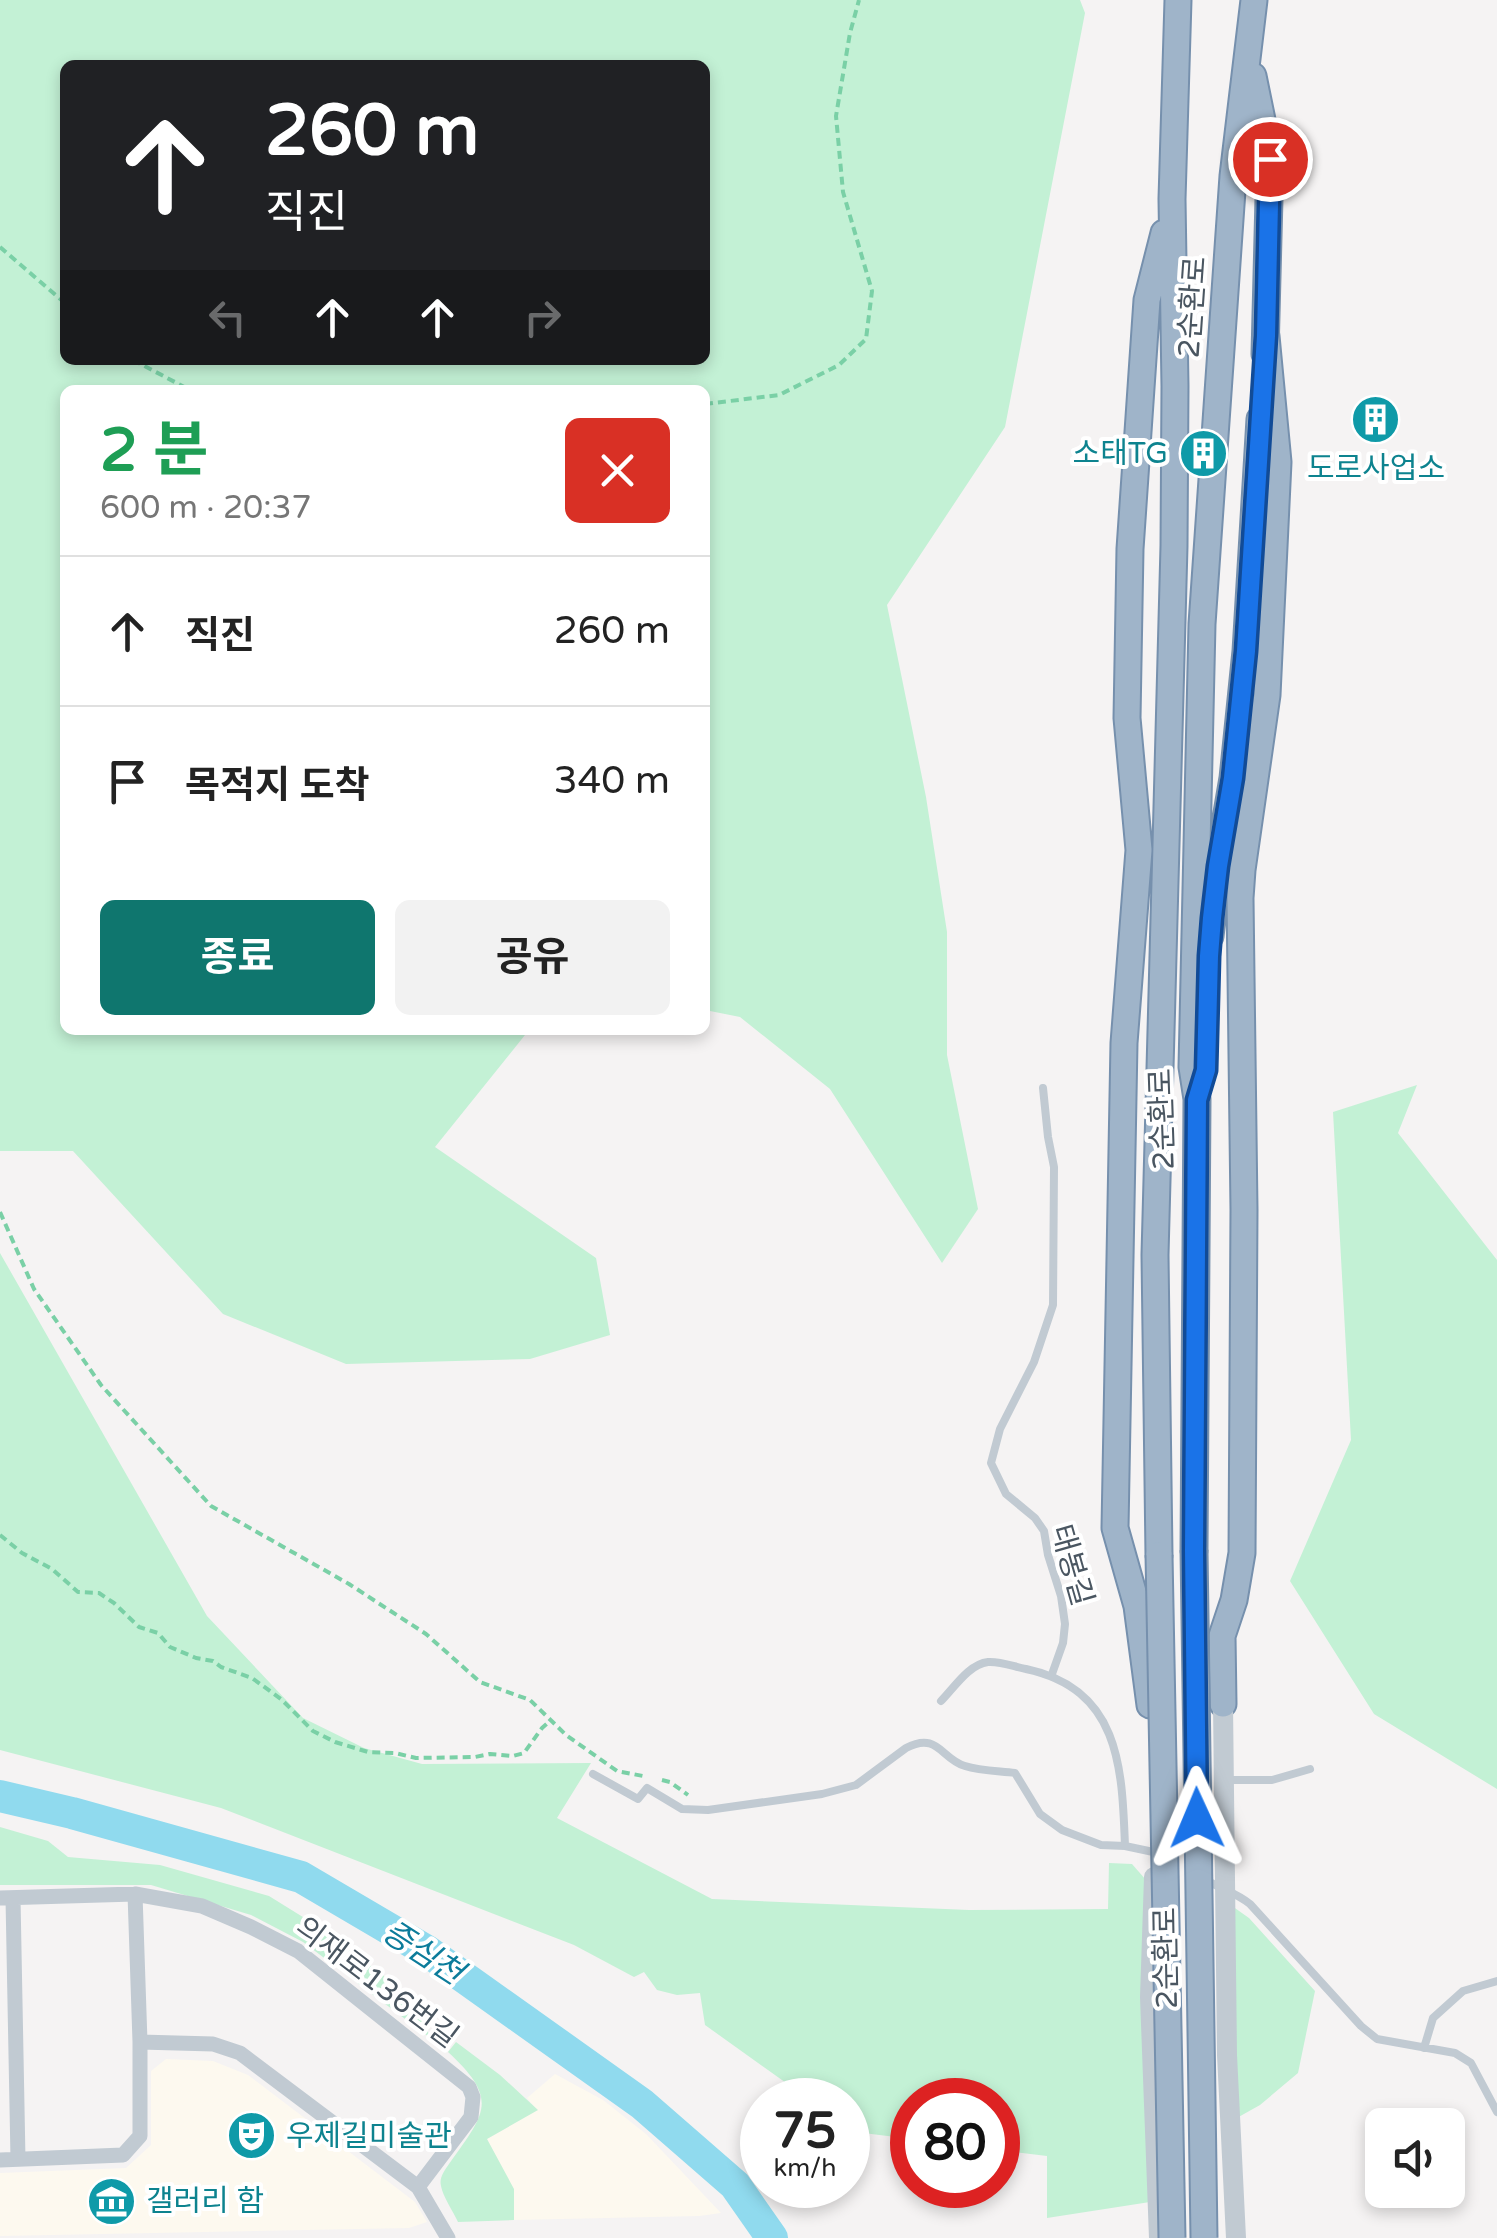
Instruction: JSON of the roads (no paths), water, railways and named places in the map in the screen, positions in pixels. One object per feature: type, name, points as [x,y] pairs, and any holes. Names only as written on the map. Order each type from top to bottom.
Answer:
[{"type":"highway","name":"2순환로","points":[[1172,2238],[1155,1255],[1174,546],[1172,199],[1178,0]]},
{"type":"highway","name":"2순환로","points":[[1204,2238],[1194,1550],[1197,1100],[1192,1066],[1202,624],[1234,176],[1254,0]]},
{"type":"highway","points":[[1197,1100],[1206,1070],[1212,918],[1233,778],[1246,651],[1266,336],[1270,159],[1248,50]]},
{"type":"highway","points":[[1150,1706],[1136,1606],[1115,1528],[1124,1043],[1139,850],[1127,718],[1130,549],[1147,300],[1172,199]]},
{"type":"highway","points":[[1222,1704],[1222,1636],[1234,1600],[1242,1553],[1244,1210],[1240,898],[1267,695],[1278,462],[1266,336]]},
{"type":"street","points":[[1222,1704],[1230,1892],[1227,2055],[1236,2238]]},
{"type":"street","points":[[1150,1706],[1162,1855],[1150,1996],[1159,2238]]},
{"type":"street","points":[[0,2160],[123,2155],[140,2136],[135,1894]]},
{"type":"street","name":"의재로136번길","points":[[18,2159],[6,1898],[135,1894],[202,1906],[251,1926],[298,1952],[468,2087],[473,2097],[472,2116],[418,2187]]},
{"type":"street","points":[[140,2042],[212,2044],[240,2053],[418,2187],[448,2238]]},
{"type":"lane","name":"태봉길","points":[[1043,1088],[1054,1167],[1052,1305],[1034,1362],[1000,1429],[991,1463],[1006,1494],[1035,1518],[1044,1531],[1065,1624],[1052,1674]]},
{"type":"lane","points":[[941,1701],[972,1669],[987,1662],[1052,1674],[1072,1685],[1092,1706],[1115,1747],[1123,1795],[1125,1846]]},
{"type":"lane","points":[[593,1774],[638,1800],[647,1788],[682,1809],[708,1810],[822,1794],[856,1785],[914,1743],[925,1743],[938,1746],[964,1766],[1015,1773],[1040,1814],[1062,1830],[1101,1845],[1162,1855]]},
{"type":"lane","points":[[1230,1892],[1232,1749]]},
{"type":"lane","points":[[1232,1780],[1272,1780],[1310,1769]]},
{"type":"lane","points":[[1183,1867],[1250,1904],[1361,2026],[1377,2038],[1454,2053],[1470,2063],[1497,2112]]},
{"type":"lane","points":[[1424,2048],[1433,2018],[1464,1991],[1497,1982]]},
{"type":"waterway","name":"증심천","points":[[0,1796],[301,1877],[427,1951],[642,2104],[735,2185],[772,2238]]},
{"type":"place","name":"도로사업소","points":[[1376,419]]},
{"type":"place","name":"소태TG","points":[[1203,453]]},
{"type":"place","name":"우제길미술관","points":[[251,2136]]},
{"type":"place","name":"갤러리 함","points":[[111,2201]]}]
